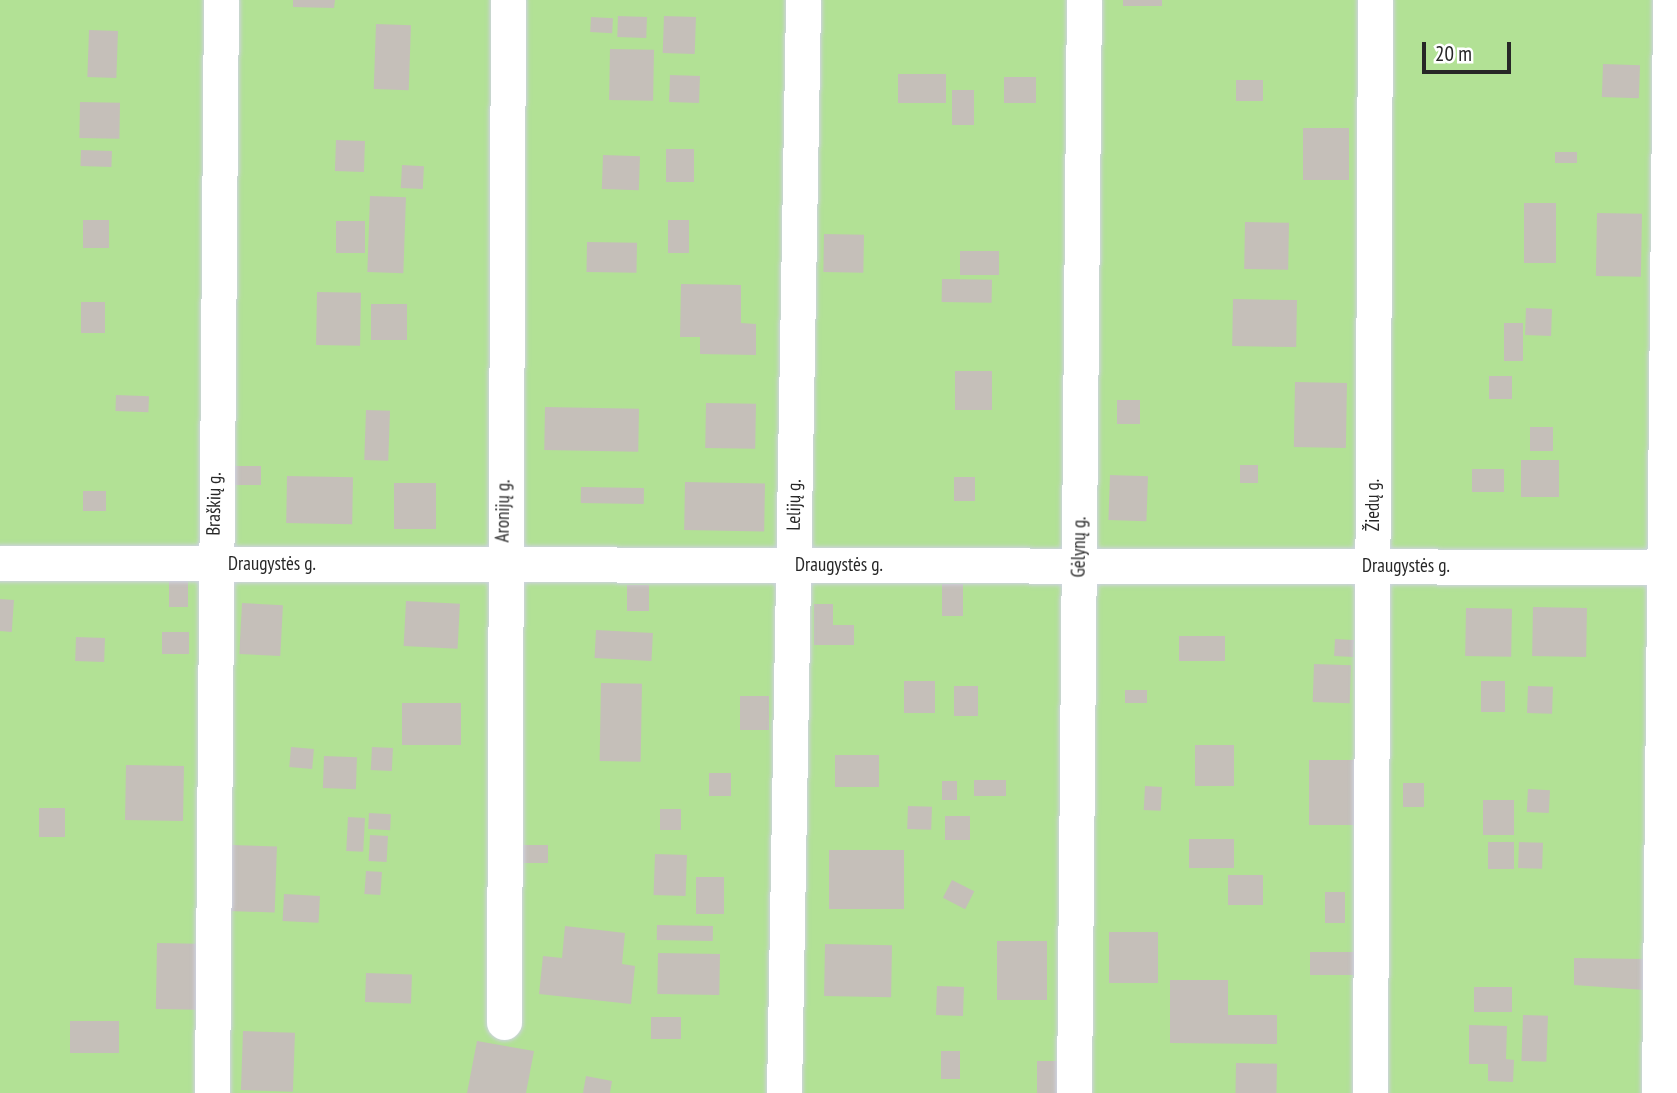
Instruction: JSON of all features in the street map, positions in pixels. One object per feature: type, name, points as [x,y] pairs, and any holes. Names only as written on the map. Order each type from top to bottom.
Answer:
[{"type":"street","name":"Braškių g.","points":[[212,1093],[213,564],[221,0]]},
{"type":"street","name":"Aronijų g.","points":[[504,1022],[503,564],[508,0]]},
{"type":"street","name":"Lelijų g.","points":[[784,1093],[803,0]]},
{"type":"street","name":"Gėlynų g.","points":[[1074,1093],[1084,0]]},
{"type":"street","name":"Žiedų g.","points":[[1370,1093],[1376,0]]},
{"type":"street","points":[[1659,1093],[1671,567],[1670,0]]},
{"type":"street","name":"Draugystės g.","points":[[0,563],[1671,567]]},
{"type":"green space","points":[[0,0],[1677,0],[1677,1093],[0,1093]]},
{"type":"building","points":[[293,0],[335,0],[334,8],[293,7]]},
{"type":"building","points":[[1123,0],[1162,0],[1162,6],[1123,6]]},
{"type":"building","points":[[618,16],[647,17],[646,38],[617,37]]},
{"type":"building","points":[[664,16],[696,17],[695,54],[663,53]]},
{"type":"building","points":[[591,17],[613,18],[612,33],[590,32]]},
{"type":"building","points":[[376,24],[411,25],[409,90],[374,89]]},
{"type":"building","points":[[89,30],[118,31],[116,78],[87,77]]},
{"type":"building","points":[[610,49],[654,50],[653,101],[609,100]]},
{"type":"building","points":[[1603,64],[1640,65],[1639,98],[1602,97]]},
{"type":"building","points":[[898,74],[946,74],[946,103],[898,103]]},
{"type":"building","points":[[670,75],[700,76],[699,103],[669,102]]},
{"type":"building","points":[[1004,77],[1036,77],[1036,103],[1004,103]]},
{"type":"building","points":[[1236,80],[1263,80],[1263,101],[1236,101]]},
{"type":"building","points":[[952,90],[974,90],[974,125],[952,125]]},
{"type":"building","points":[[80,102],[120,103],[119,139],[79,138]]},
{"type":"building","points":[[1303,128],[1349,128],[1349,180],[1303,180]]},
{"type":"building","points":[[336,140],[365,141],[364,172],[335,171]]},
{"type":"building","points":[[666,149],[694,149],[694,182],[666,182]]},
{"type":"building","points":[[81,150],[112,151],[111,167],[80,166]]},
{"type":"building","points":[[1555,152],[1577,152],[1577,163],[1555,163]]},
{"type":"building","points":[[603,155],[640,156],[639,190],[602,189]]},
{"type":"building","points":[[402,165],[424,166],[423,189],[401,188]]},
{"type":"building","points":[[370,196],[406,197],[403,273],[367,272]]},
{"type":"building","points":[[1524,203],[1556,203],[1556,263],[1524,263]]},
{"type":"building","points":[[1597,213],[1642,214],[1641,277],[1596,276]]},
{"type":"building","points":[[83,220],[109,220],[109,248],[83,248]]},
{"type":"building","points":[[668,220],[689,220],[689,253],[668,253]]},
{"type":"building","points":[[336,221],[365,221],[365,253],[336,253]]},
{"type":"building","points":[[1245,222],[1289,223],[1288,270],[1244,269]]},
{"type":"building","points":[[824,234],[864,235],[863,273],[823,272]]},
{"type":"building","points":[[587,242],[637,243],[636,273],[586,272]]},
{"type":"building","points":[[960,251],[999,251],[999,275],[960,275]]},
{"type":"building","points":[[942,279],[992,280],[992,303],[942,302]]},
{"type":"building","points":[[681,284],[741,285],[741,323],[756,324],[756,355],[700,354],[700,337],[680,337]]},
{"type":"building","points":[[317,292],[361,293],[360,346],[316,345]]},
{"type":"building","points":[[1233,299],[1297,300],[1296,347],[1232,346]]},
{"type":"building","points":[[81,302],[105,302],[105,333],[81,333]]},
{"type":"building","points":[[371,304],[407,304],[407,340],[371,340]]},
{"type":"building","points":[[1526,308],[1552,309],[1551,336],[1525,335]]},
{"type":"building","points":[[1504,323],[1523,323],[1523,361],[1504,361]]},
{"type":"building","points":[[955,371],[992,371],[992,410],[955,410]]},
{"type":"building","points":[[1489,376],[1512,376],[1512,399],[1489,399]]},
{"type":"building","points":[[1295,382],[1347,383],[1346,448],[1294,447]]},
{"type":"building","points":[[116,395],[149,396],[148,412],[115,411]]},
{"type":"building","points":[[1117,400],[1140,400],[1140,424],[1117,424]]},
{"type":"building","points":[[706,403],[756,404],[755,449],[705,448]]},
{"type":"building","points":[[545,407],[639,409],[638,452],[544,450]]},
{"type":"building","points":[[366,410],[390,411],[388,461],[364,460]]},
{"type":"building","points":[[1530,427],[1553,427],[1553,451],[1530,451]]},
{"type":"building","points":[[1521,460],[1559,460],[1559,497],[1521,497]]},
{"type":"building","points":[[1240,465],[1258,465],[1258,483],[1240,483]]},
{"type":"building","points":[[232,466],[261,466],[261,485],[232,485]]},
{"type":"building","points":[[1472,469],[1504,469],[1504,492],[1472,492]]},
{"type":"building","points":[[1110,475],[1148,476],[1146,521],[1108,520]]},
{"type":"building","points":[[287,476],[353,477],[352,524],[286,523]]},
{"type":"building","points":[[954,477],[975,477],[975,501],[954,501]]},
{"type":"building","points":[[685,482],[765,483],[764,531],[684,530]]},
{"type":"building","points":[[394,483],[436,483],[436,529],[394,529]]},
{"type":"building","points":[[581,487],[644,488],[644,504],[581,503]]},
{"type":"building","points":[[83,491],[106,491],[106,511],[83,511]]},
{"type":"building","points":[[169,581],[188,581],[188,607],[169,607]]},
{"type":"building","points":[[942,584],[963,584],[963,616],[942,616]]},
{"type":"building","points":[[627,585],[649,585],[649,611],[627,611]]},
{"type":"building","points":[[0,599],[14,600],[12,632],[0,631]]},
{"type":"building","points":[[406,601],[460,604],[458,649],[404,646]]},
{"type":"building","points":[[242,603],[283,605],[280,656],[239,654]]},
{"type":"building","points":[[814,604],[833,604],[833,625],[854,625],[854,645],[814,645]]},
{"type":"building","points":[[1533,607],[1587,608],[1586,657],[1532,656]]},
{"type":"building","points":[[1466,608],[1512,609],[1511,657],[1465,656]]},
{"type":"building","points":[[596,630],[653,633],[651,661],[595,658]]},
{"type":"building","points":[[162,632],[189,632],[189,654],[162,654]]},
{"type":"building","points":[[1179,636],[1225,636],[1225,661],[1179,661]]},
{"type":"building","points":[[76,637],[105,638],[104,662],[75,661]]},
{"type":"building","points":[[1335,639],[1354,640],[1353,657],[1334,656]]},
{"type":"building","points":[[1314,664],[1351,665],[1350,703],[1313,702]]},
{"type":"building","points":[[904,681],[935,681],[935,713],[904,713]]},
{"type":"building","points":[[1481,681],[1505,681],[1505,712],[1481,712]]},
{"type":"building","points":[[601,683],[642,684],[641,762],[600,761]]},
{"type":"building","points":[[954,686],[978,686],[978,716],[954,716]]},
{"type":"building","points":[[1528,686],[1553,687],[1552,714],[1527,713]]},
{"type":"building","points":[[1125,690],[1147,690],[1147,703],[1125,703]]},
{"type":"building","points":[[740,696],[769,696],[769,730],[740,730]]},
{"type":"building","points":[[402,703],[461,703],[461,745],[402,745]]},
{"type":"building","points":[[1195,745],[1234,745],[1234,786],[1195,786]]},
{"type":"building","points":[[291,747],[314,749],[312,769],[289,767]]},
{"type":"building","points":[[372,747],[393,748],[392,771],[371,770]]},
{"type":"building","points":[[835,755],[879,755],[879,787],[835,787]]},
{"type":"building","points":[[324,756],[357,757],[356,789],[323,788]]},
{"type":"building","points":[[1309,760],[1356,760],[1356,825],[1309,825]]},
{"type":"building","points":[[126,765],[184,766],[183,821],[125,820]]},
{"type":"building","points":[[709,773],[731,773],[731,796],[709,796]]},
{"type":"building","points":[[974,780],[1006,780],[1006,796],[974,796]]},
{"type":"building","points":[[942,781],[957,781],[957,800],[942,800]]},
{"type":"building","points":[[1403,783],[1424,783],[1424,807],[1403,807]]},
{"type":"building","points":[[1145,786],[1162,787],[1161,811],[1144,810]]},
{"type":"building","points":[[1528,789],[1550,790],[1549,813],[1527,812]]},
{"type":"building","points":[[1483,800],[1514,800],[1514,835],[1483,835]]},
{"type":"building","points":[[908,806],[932,807],[931,830],[907,829]]},
{"type":"building","points":[[39,808],[65,808],[65,837],[39,837]]},
{"type":"building","points":[[660,809],[681,809],[681,830],[660,830]]},
{"type":"building","points":[[369,813],[391,814],[390,830],[368,829]]},
{"type":"building","points":[[945,816],[970,816],[970,840],[945,840]]},
{"type":"building","points":[[348,817],[365,818],[363,852],[346,851]]},
{"type":"building","points":[[370,835],[388,836],[387,862],[369,861]]},
{"type":"building","points":[[1189,839],[1234,839],[1234,868],[1189,868]]},
{"type":"building","points":[[1488,842],[1514,842],[1514,869],[1488,869]]},
{"type":"building","points":[[1519,842],[1543,843],[1542,869],[1518,868]]},
{"type":"building","points":[[231,845],[277,847],[275,913],[229,911]]},
{"type":"building","points":[[518,845],[548,845],[548,863],[518,863]]},
{"type":"building","points":[[829,850],[904,850],[904,909],[829,909]]},
{"type":"building","points":[[655,854],[687,855],[686,896],[654,895]]},
{"type":"building","points":[[366,871],[382,872],[380,895],[364,894]]},
{"type":"building","points":[[1228,875],[1263,875],[1263,905],[1228,905]]},
{"type":"building","points":[[696,877],[724,877],[724,914],[696,914]]},
{"type":"building","points":[[952,880],[974,891],[965,909],[943,898]]},
{"type":"building","points":[[1325,892],[1345,892],[1345,923],[1325,923]]},
{"type":"building","points":[[284,894],[320,896],[319,923],[283,921]]},
{"type":"building","points":[[657,925],[713,926],[713,941],[657,940]]},
{"type":"building","points":[[565,926],[625,933],[622,964],[635,966],[631,1004],[539,994],[543,956],[562,958]]},
{"type":"building","points":[[1109,932],[1158,932],[1158,983],[1109,983]]},
{"type":"building","points":[[997,941],[1047,941],[1047,1000],[997,1000]]},
{"type":"building","points":[[157,943],[198,944],[197,1010],[156,1009]]},
{"type":"building","points":[[825,944],[892,945],[891,997],[824,996]]},
{"type":"building","points":[[1310,952],[1354,952],[1354,975],[1310,975]]},
{"type":"building","points":[[658,953],[720,954],[719,995],[657,994]]},
{"type":"building","points":[[1574,958],[1646,959],[1645,990],[1574,985]]},
{"type":"building","points":[[366,973],[412,975],[411,1004],[365,1002]]},
{"type":"building","points":[[1170,980],[1228,980],[1228,1015],[1277,1015],[1277,1044],[1170,1043]]},
{"type":"building","points":[[937,986],[964,987],[963,1016],[936,1015]]},
{"type":"building","points":[[1474,987],[1512,987],[1512,1012],[1474,1012]]},
{"type":"building","points":[[1523,1015],[1548,1016],[1546,1062],[1521,1061]]},
{"type":"building","points":[[651,1017],[681,1017],[681,1039],[651,1039]]},
{"type":"building","points":[[70,1021],[119,1021],[119,1053],[70,1053]]},
{"type":"building","points":[[1469,1025],[1507,1026],[1506,1059],[1514,1060],[1513,1082],[1488,1081],[1488,1064],[1469,1064]]},
{"type":"building","points":[[243,1031],[295,1033],[293,1092],[241,1090]]},
{"type":"building","points":[[477,1041],[534,1051],[526,1093],[467,1093]]},
{"type":"building","points":[[941,1051],[960,1051],[960,1079],[941,1079]]},
{"type":"building","points":[[1037,1061],[1065,1061],[1065,1093],[1037,1093]]},
{"type":"building","points":[[1236,1063],[1277,1064],[1276,1093],[1235,1093]]},
{"type":"building","points":[[586,1076],[612,1081],[610,1093],[583,1093]]}]
